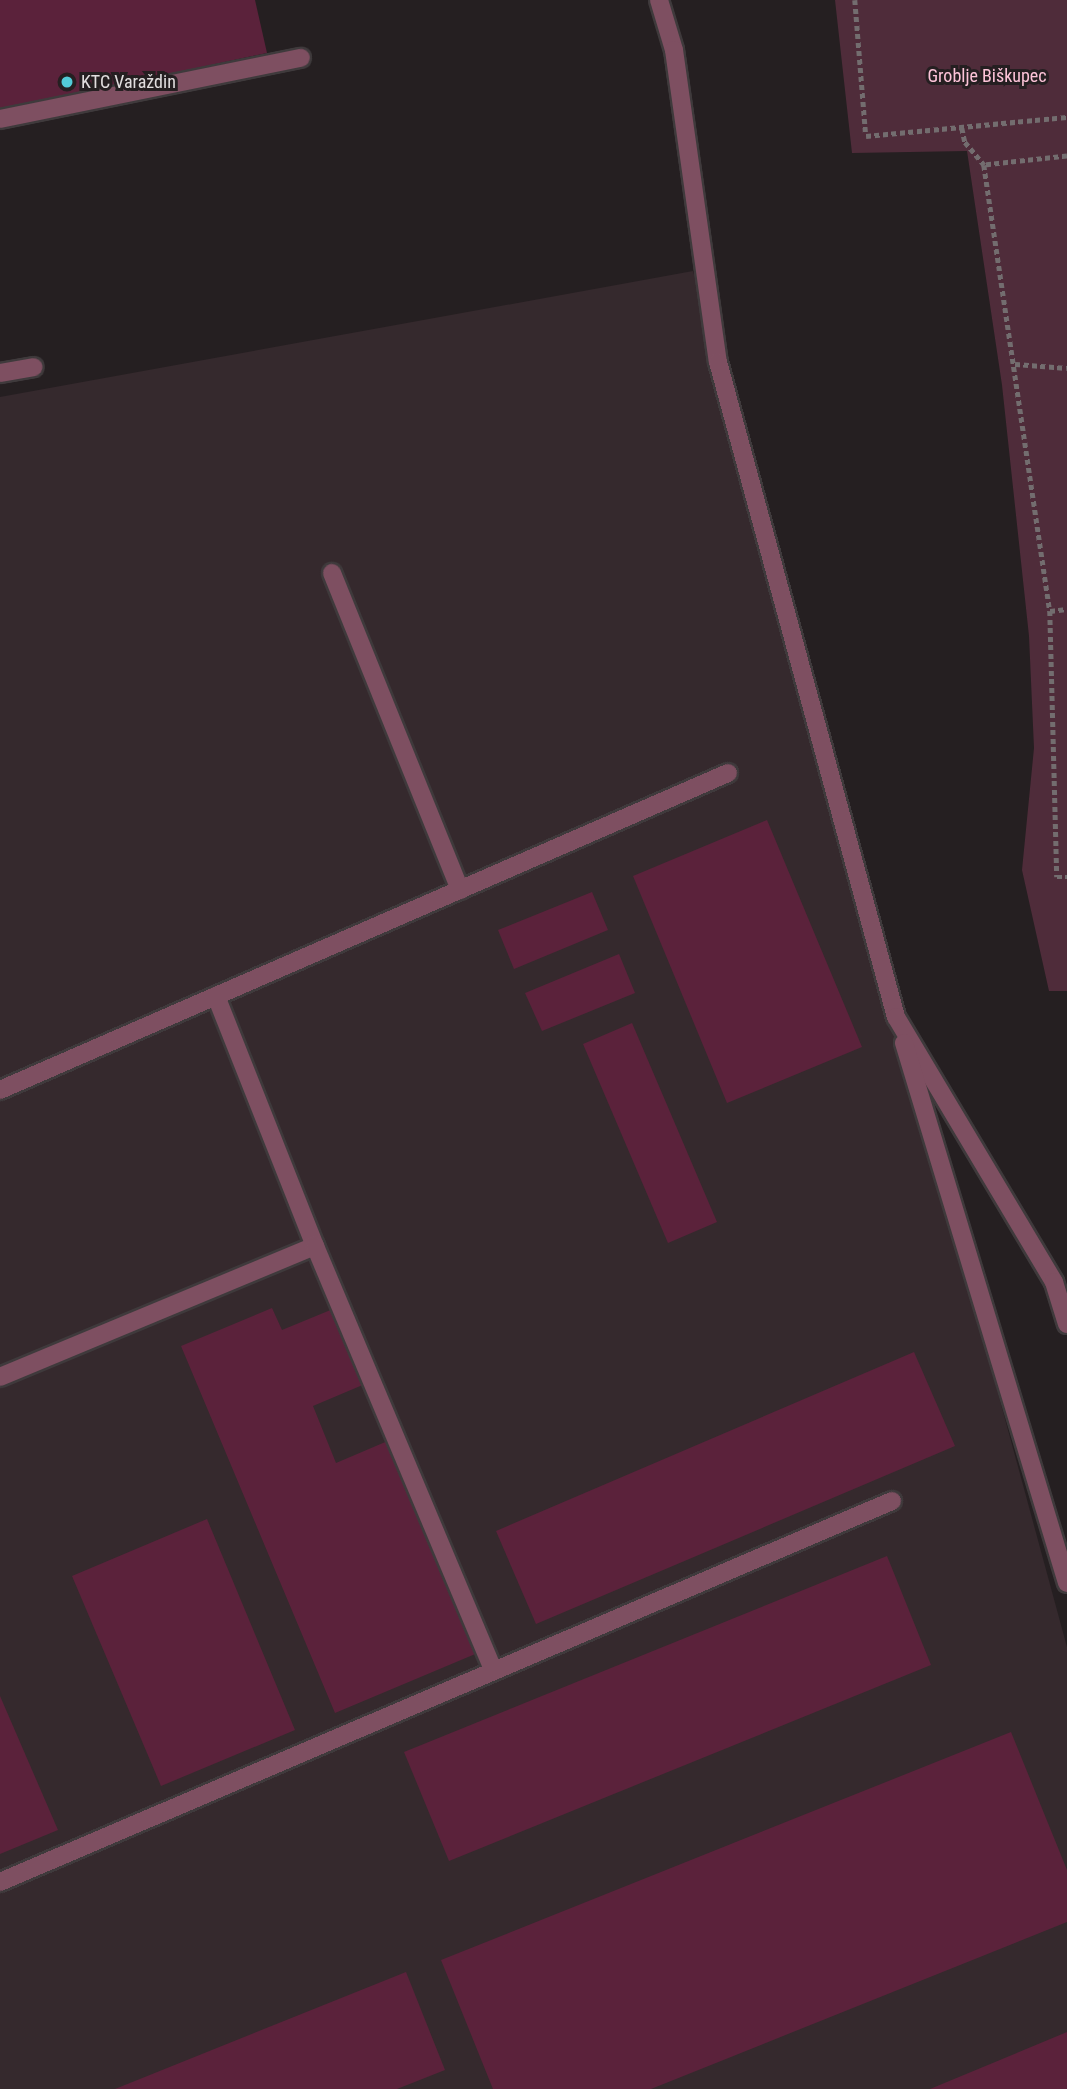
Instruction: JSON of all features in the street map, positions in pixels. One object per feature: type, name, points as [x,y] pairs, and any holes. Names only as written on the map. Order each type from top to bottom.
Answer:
[{"type":"street","points":[[659,0],[674,50],[718,362],[896,1017],[1067,1583]]},
{"type":"street","points":[[0,119],[301,58]]},
{"type":"street","points":[[0,373],[33,367]]},
{"type":"street","points":[[332,573],[460,890]]},
{"type":"street","points":[[0,1090],[728,773]]},
{"type":"street","points":[[216,996],[315,1246],[494,1671]]},
{"type":"street","points":[[896,1017],[1054,1282],[1067,1324]]},
{"type":"street","points":[[0,1377],[315,1246]]},
{"type":"street","points":[[0,1882],[892,1501]]},
{"type":"path","points":[[855,0],[866,136],[1067,117]]},
{"type":"path","points":[[962,128],[965,142],[984,165],[1050,611],[1056,877],[1067,877]]},
{"type":"path","points":[[984,165],[1067,156]]},
{"type":"path","points":[[1014,364],[1067,368]]},
{"type":"path","points":[[1050,611],[1067,609]]},
{"type":"shaded area","points":[[693,271],[1067,1647],[1067,2089],[0,2089],[0,397]]},
{"type":"green space","name":"Groblje Biškupec","points":[[835,0],[1067,0],[1067,991],[1049,991],[1022,870],[1034,748],[1029,636],[1002,385],[967,151],[852,153]]},
{"type":"building","name":"KTC Varaždin","points":[[0,0],[255,0],[267,53],[0,110]]},
{"type":"building","points":[[767,820],[862,1047],[727,1103],[633,876]]},
{"type":"building","points":[[592,892],[608,930],[514,969],[498,930]]},
{"type":"building","points":[[619,954],[635,993],[542,1031],[525,993]]},
{"type":"building","points":[[632,1023],[717,1222],[668,1243],[583,1044]]},
{"type":"building","points":[[272,1308],[282,1330],[333,1309],[365,1384],[313,1406],[336,1463],[390,1440],[480,1652],[335,1713],[181,1346]]},
{"type":"building","points":[[914,1352],[955,1446],[536,1624],[496,1531]]},
{"type":"building","points":[[207,1519],[295,1730],[161,1786],[72,1576]]},
{"type":"building","points":[[887,1556],[931,1665],[449,1861],[404,1752]]},
{"type":"building","points":[[0,1696],[58,1830],[0,1854]]},
{"type":"building","points":[[1011,1732],[1067,1870],[1067,1922],[651,2089],[493,2089],[441,1960]]},
{"type":"building","points":[[406,1972],[445,2070],[397,2089],[115,2089]]},
{"type":"building","points":[[1067,2032],[1067,2089],[930,2089]]},
{"type":"place","name":"KTC Varaždin","points":[[67,82]]}]
